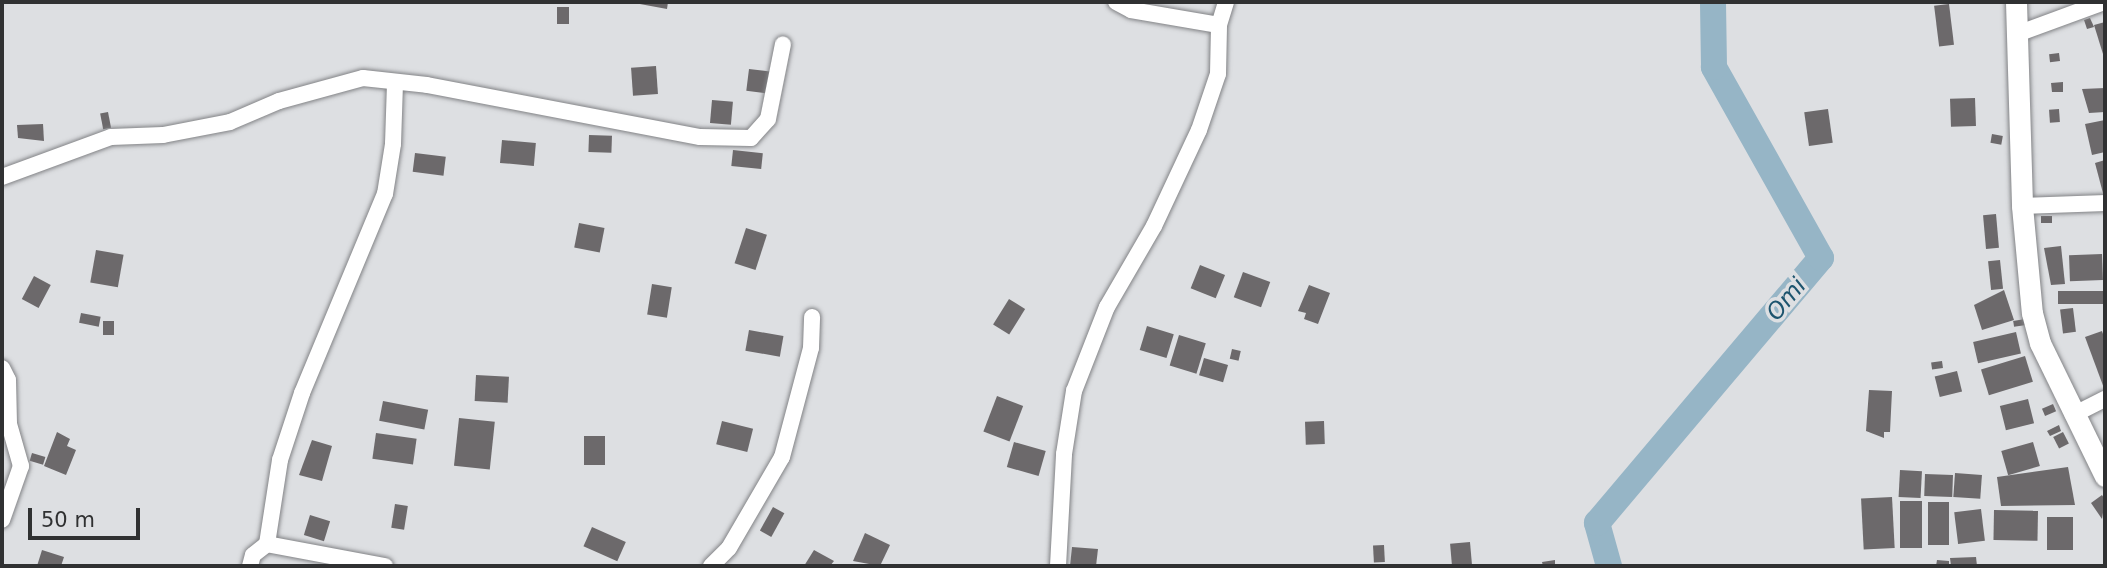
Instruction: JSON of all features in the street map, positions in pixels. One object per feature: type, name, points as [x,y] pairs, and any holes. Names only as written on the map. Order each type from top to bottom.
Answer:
[{"type":"street","points":[[1116,2],[1131,10],[1219,25]]},
{"type":"street","points":[[1058,566],[1064,454],[1074,391],[1107,307],[1154,226],[1199,131],[1218,74],[1219,25],[1226,2]]},
{"type":"street","points":[[2016,2],[2022,206],[2032,313],[2040,343],[2105,476]]},
{"type":"street","points":[[2017,34],[2104,2]]},
{"type":"street","points":[[2,177],[111,137],[163,135],[230,122],[279,101],[363,78],[395,84],[427,85],[700,137],[751,138],[768,119],[783,44]]},
{"type":"street","points":[[250,566],[253,555],[267,544],[280,460],[302,393],[385,194],[393,144],[395,84]]},
{"type":"street","points":[[2022,206],[2105,203]]},
{"type":"street","points":[[711,566],[729,548],[782,457],[811,348],[812,317]]},
{"type":"street","points":[[2,368],[8,380],[9,424],[21,466],[2,520]]},
{"type":"street","points":[[2073,415],[2105,399]]},
{"type":"street","points":[[267,544],[385,566]]},
{"type":"building","points":[[629,2],[668,2],[667,9]]},
{"type":"building","points":[[1949,4],[1954,45],[1939,47],[1934,6]]},
{"type":"building","points":[[557,7],[569,7],[569,24],[557,24]]},
{"type":"building","points":[[2090,18],[2094,27],[2087,29],[2084,20]]},
{"type":"building","points":[[2105,22],[2105,53],[2103,54],[2094,25]]},
{"type":"building","points":[[2059,53],[2060,61],[2050,62],[2049,54]]},
{"type":"building","points":[[656,66],[658,94],[633,96],[631,68]]},
{"type":"building","points":[[749,69],[772,72],[769,94],[746,91]]},
{"type":"building","points":[[2063,82],[2063,92],[2052,92],[2051,83]]},
{"type":"building","points":[[2105,88],[2105,112],[2089,113],[2082,89]]},
{"type":"building","points":[[1975,98],[1976,126],[1951,127],[1950,99]]},
{"type":"building","points":[[712,100],[733,102],[731,125],[710,123]]},
{"type":"building","points":[[1828,109],[1833,143],[1809,146],[1804,112]]},
{"type":"building","points":[[2059,109],[2060,122],[2050,123],[2049,110]]},
{"type":"building","points":[[108,112],[111,128],[103,129],[100,114]]},
{"type":"building","points":[[2105,120],[2105,152],[2092,155],[2085,124]]},
{"type":"building","points":[[43,124],[44,141],[18,138],[17,125]]},
{"type":"building","points":[[1992,134],[2003,136],[2001,145],[1990,143]]},
{"type":"building","points":[[589,135],[612,136],[611,153],[588,152]]},
{"type":"building","points":[[502,140],[536,143],[534,166],[500,163]]},
{"type":"building","points":[[733,150],[763,153],[761,169],[731,166]]},
{"type":"building","points":[[415,153],[446,157],[443,176],[413,172]]},
{"type":"building","points":[[2105,160],[2105,197],[2104,197],[2095,163]]},
{"type":"building","points":[[1996,214],[1999,248],[1986,249],[1983,215]]},
{"type":"building","points":[[2041,216],[2052,216],[2052,223],[2041,223]]},
{"type":"building","points":[[579,223],[605,228],[600,253],[574,248]]},
{"type":"building","points":[[746,228],[767,235],[755,270],[735,263]]},
{"type":"building","points":[[2061,246],[2065,284],[2051,285],[2044,248]]},
{"type":"building","points":[[96,250],[124,255],[118,287],[90,282]]},
{"type":"building","points":[[2102,254],[2103,280],[2070,281],[2069,255]]},
{"type":"building","points":[[2000,260],[2003,289],[1991,290],[1988,261]]},
{"type":"building","points":[[1200,265],[1225,275],[1216,298],[1191,288]]},
{"type":"building","points":[[1243,272],[1270,282],[1261,307],[1234,297]]},
{"type":"building","points":[[34,276],[51,285],[39,308],[22,299]]},
{"type":"building","points":[[652,284],[672,287],[667,318],[647,315]]},
{"type":"building","points":[[1309,285],[1330,293],[1318,324],[1304,319],[1306,313],[1298,311]]},
{"type":"building","points":[[2004,290],[2014,320],[1982,330],[1974,305]]},
{"type":"building","points":[[2058,291],[2105,291],[2105,304],[2058,304]]},
{"type":"building","points":[[1009,299],[1025,309],[1009,335],[993,324]]},
{"type":"building","points":[[2073,308],[2076,332],[2063,333],[2060,310]]},
{"type":"building","points":[[81,313],[101,317],[99,327],[79,323]]},
{"type":"building","points":[[2025,319],[2026,325],[2014,327],[2013,321]]},
{"type":"building","points":[[103,321],[114,321],[114,335],[103,335]]},
{"type":"building","points":[[1147,326],[1174,334],[1166,358],[1140,350]]},
{"type":"building","points":[[749,330],[783,336],[780,357],[745,351]]},
{"type":"building","points":[[2102,331],[2105,340],[2105,391],[2085,337]]},
{"type":"building","points":[[2016,332],[2021,353],[1978,363],[1973,342]]},
{"type":"building","points":[[1179,335],[1206,343],[1196,374],[1170,366]]},
{"type":"building","points":[[1232,349],[1241,351],[1239,361],[1230,359]]},
{"type":"building","points":[[2025,356],[2033,382],[1989,395],[1981,369]]},
{"type":"building","points":[[1204,358],[1228,365],[1223,382],[1199,375]]},
{"type":"building","points":[[1942,361],[1943,368],[1932,369],[1931,363]]},
{"type":"building","points":[[1957,371],[1962,391],[1940,397],[1935,377]]},
{"type":"building","points":[[476,375],[509,377],[508,403],[475,401]]},
{"type":"building","points":[[1869,390],[1892,391],[1890,432],[1884,432],[1884,438],[1866,431]]},
{"type":"building","points":[[997,396],[1023,406],[1010,442],[983,431]]},
{"type":"building","points":[[2028,399],[2034,423],[2006,430],[2000,406]]},
{"type":"building","points":[[383,401],[428,410],[424,429],[379,421]]},
{"type":"building","points":[[2053,404],[2056,411],[2045,416],[2042,409]]},
{"type":"building","points":[[459,418],[495,422],[490,470],[454,466]]},
{"type":"building","points":[[722,421],[753,429],[747,452],[716,444]]},
{"type":"building","points":[[1324,421],[1325,444],[1306,445],[1305,422]]},
{"type":"building","points":[[2059,425],[2061,431],[2050,436],[2047,431]]},
{"type":"building","points":[[57,432],[70,439],[67,446],[76,450],[66,475],[44,466]]},
{"type":"building","points":[[2063,432],[2069,444],[2059,449],[2053,437]]},
{"type":"building","points":[[376,433],[417,439],[413,464],[372,459]]},
{"type":"building","points":[[584,436],[605,436],[605,465],[584,465]]},
{"type":"building","points":[[312,440],[332,446],[322,481],[299,475]]},
{"type":"building","points":[[1014,442],[1046,451],[1039,476],[1007,467]]},
{"type":"building","points":[[2033,442],[2040,466],[2008,475],[2001,451]]},
{"type":"building","points":[[32,453],[45,457],[43,465],[30,461]]},
{"type":"building","points":[[2068,467],[2075,505],[2001,506],[1997,477]]},
{"type":"building","points":[[1900,470],[1922,471],[1921,498],[1899,497]]},
{"type":"building","points":[[1955,473],[1982,475],[1980,499],[1953,497]]},
{"type":"building","points":[[1925,474],[1953,475],[1952,497],[1924,496]]},
{"type":"building","points":[[2102,495],[2105,500],[2102,519],[2091,503]]},
{"type":"building","points":[[1892,497],[1895,548],[1864,550],[1861,499]]},
{"type":"building","points":[[1900,501],[1922,501],[1922,548],[1900,548]]},
{"type":"building","points":[[1928,502],[1949,502],[1949,545],[1928,545]]},
{"type":"building","points":[[395,504],[408,506],[404,530],[391,528]]},
{"type":"building","points":[[773,507],[784,513],[771,537],[760,531]]},
{"type":"building","points":[[1981,509],[1985,541],[1958,544],[1954,512]]},
{"type":"building","points":[[1994,510],[2038,511],[2037,541],[1993,540]]},
{"type":"building","points":[[310,515],[330,521],[324,541],[304,535]]},
{"type":"building","points":[[2047,517],[2073,517],[2073,550],[2047,550]]},
{"type":"building","points":[[592,527],[626,542],[617,561],[583,546]]},
{"type":"building","points":[[865,533],[890,545],[880,566],[853,561]]},
{"type":"building","points":[[1470,542],[1472,566],[1452,566],[1450,544]]},
{"type":"building","points":[[1384,545],[1385,562],[1374,563],[1373,546]]},
{"type":"building","points":[[1072,547],[1098,549],[1096,566],[1070,566]]},
{"type":"building","points":[[42,550],[64,557],[61,566],[37,566]]},
{"type":"building","points":[[814,550],[834,561],[830,566],[804,566]]},
{"type":"building","points":[[1976,557],[1977,566],[1951,566],[1950,558]]},
{"type":"building","points":[[1555,560],[1555,566],[1543,566],[1542,562]]},
{"type":"building","points":[[1937,560],[1949,561],[1949,566],[1936,566]]},
{"type":"waterway","name":"Omi","points":[[1609,566],[1597,523],[1821,258],[1714,67],[1713,2]]}]
